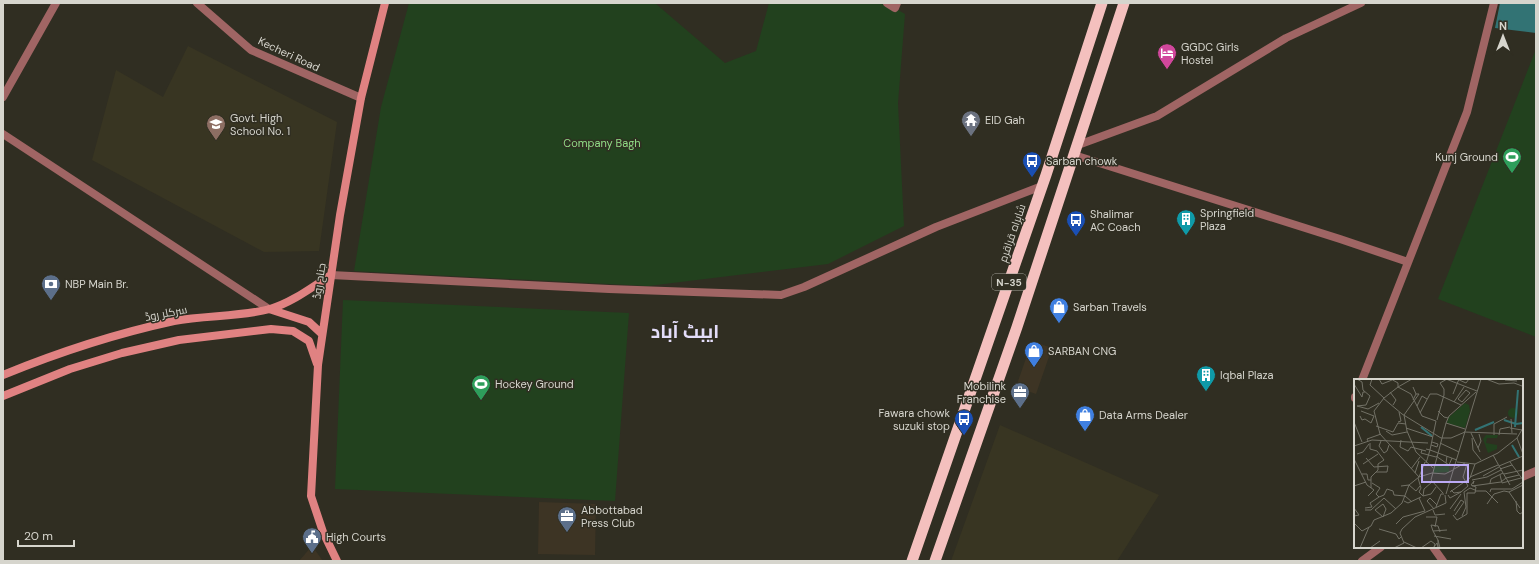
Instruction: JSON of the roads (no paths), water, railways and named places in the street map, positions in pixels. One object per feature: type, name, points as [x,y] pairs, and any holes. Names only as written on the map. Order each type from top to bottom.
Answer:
[{"type":"highway","name":"شاہراہ قراقرم","points":[[912,561],[1042,186],[1102,3]]},
{"type":"highway","name":"N-35","points":[[935,561],[1014,334],[1124,3]]},
{"type":"main road","name":"جناح روڈ","points":[[337,561],[323,532],[311,496],[318,365],[331,275],[361,98],[385,3]]},
{"type":"main road","name":"سرکلر روڈ","points":[[3,375],[63,350],[117,334],[176,321],[270,309],[291,300],[331,275]]},
{"type":"main road","points":[[270,309],[308,322],[322,334]]},
{"type":"main road","points":[[3,396],[70,369],[122,353],[179,340],[271,329],[293,331],[309,341],[318,365]]},
{"type":"street","points":[[3,97],[56,3]]},
{"type":"street","name":"Kecheri Road","points":[[197,3],[251,50],[361,98]]},
{"type":"street","points":[[888,3],[895,8],[897,3]]},
{"type":"street","points":[[1076,150],[1157,116],[1286,38],[1361,3]]},
{"type":"street","points":[[1362,379],[1467,112],[1494,3]]},
{"type":"street","points":[[3,134],[270,309]]},
{"type":"street","points":[[1076,150],[1408,262]]},
{"type":"street","points":[[331,275],[609,289],[781,295],[804,287],[936,227],[1042,186]]},
{"type":"street","points":[[1523,477],[1536,471]]},
{"type":"street","points":[[1362,561],[1380,548]]},
{"type":"street","points":[[1434,548],[1443,561]]},
{"type":"water","points":[[1500,3],[1536,3],[1536,33],[1495,28]]},
{"type":"place","name":"GGDC Girls Hostel","points":[[1167,70]]},
{"type":"place","name":"EID Gah","points":[[971,137]]},
{"type":"place","name":"Govt. High School No. 1","points":[[216,141]]},
{"type":"place","name":"Kunj Ground","points":[[1512,174]]},
{"type":"place","name":"Sarban chowk","points":[[1032,178]]},
{"type":"place","name":"Springfield Plaza","points":[[1186,236]]},
{"type":"place","name":"Shalimar AC Coach","points":[[1076,237]]},
{"type":"place","name":"NBP Main Br.","points":[[51,301]]},
{"type":"place","name":"Sarban Travels","points":[[1059,324]]},
{"type":"place","name":"SARBAN CNG","points":[[1034,368]]},
{"type":"place","name":"Iqbal Plaza","points":[[1206,392]]},
{"type":"place","name":"Hockey Ground","points":[[481,401]]},
{"type":"place","name":"Mobilink Franchise","points":[[1020,409]]},
{"type":"place","name":"Data Arms Dealer","points":[[1085,432]]},
{"type":"place","name":"Fawara chowk suzuki stop","points":[[964,436]]},
{"type":"place","name":"Abbottabad Press Club","points":[[567,533]]},
{"type":"place","name":"High Courts","points":[[312,554]]},
{"type":"district","name":"ایبٹ آباد","points":[[685,331]]},
{"type":"park label","name":"Company Bagh","points":[[602,143]]}]
